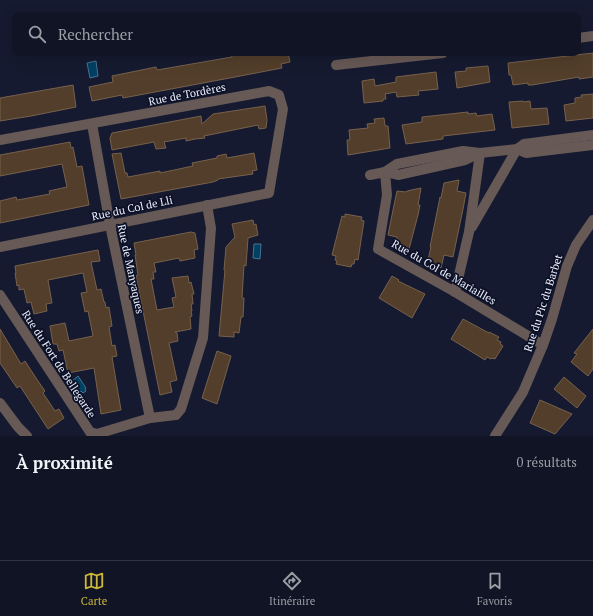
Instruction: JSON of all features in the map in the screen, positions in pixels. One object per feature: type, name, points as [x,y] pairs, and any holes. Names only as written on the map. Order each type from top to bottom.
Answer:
[{"type":"street","points":[[581,38],[593,36]]},
{"type":"street","points":[[336,65],[416,56]]},
{"type":"street","name":"Rue de Tordères","points":[[0,140],[269,91],[279,95],[283,110],[269,193]]},
{"type":"street","name":"Rue de Manyaques","points":[[92,124],[110,225],[150,418]]},
{"type":"street","points":[[469,232],[517,149],[524,144],[593,135]]},
{"type":"street","points":[[370,175],[385,172],[397,164],[463,151],[480,153],[517,149],[526,153],[593,145]]},
{"type":"street","points":[[455,292],[469,232],[480,153]]},
{"type":"street","name":"Rue du Col de Mariailles","points":[[385,172],[387,195],[378,248],[543,345]]},
{"type":"street","name":"Rue du Col de Lli","points":[[0,247],[269,193]]},
{"type":"street","name":"Rue du Fort de Bellegarde","points":[[0,295],[90,432],[97,434],[150,418],[176,415],[181,409],[203,338],[211,228],[207,205]]},
{"type":"street","name":"Rue du Pic du Barbet","points":[[499,435],[523,392],[543,345],[567,266],[576,245],[593,220]]},
{"type":"street","points":[[0,403],[18,427],[27,436]]},
{"type":"water","points":[[96,61],[98,76],[90,78],[87,63]]},
{"type":"water","points":[[254,244],[261,244],[260,259],[253,258]]},
{"type":"water","points":[[78,376],[86,388],[86,391],[83,393],[81,391],[80,392],[72,381]]},
{"type":"building","points":[[593,53],[593,77],[579,79],[579,77],[532,85],[528,85],[528,83],[513,85],[511,75],[509,75],[508,63],[568,56],[581,56],[581,54]]},
{"type":"building","points":[[289,56],[290,62],[281,64],[282,68],[123,98],[122,95],[92,101],[89,87],[113,82],[112,76],[156,67],[157,70],[232,57]]},
{"type":"building","points":[[488,66],[490,82],[457,88],[455,72],[466,71],[466,68]]},
{"type":"building","points":[[436,72],[438,89],[418,91],[419,95],[397,97],[396,92],[385,94],[386,99],[383,99],[383,101],[364,103],[362,81],[374,79],[375,86],[396,82],[396,77]]},
{"type":"building","points":[[73,85],[76,107],[0,121],[0,98]]},
{"type":"building","points":[[593,94],[593,118],[566,121],[564,105],[575,103],[575,98],[582,97],[581,95]]},
{"type":"building","points":[[530,101],[531,109],[547,108],[549,124],[512,128],[509,102]]},
{"type":"building","points":[[265,106],[267,120],[266,128],[259,129],[258,125],[204,136],[205,138],[186,141],[186,138],[164,142],[166,148],[156,149],[154,142],[112,150],[110,138],[112,133],[201,116],[202,124],[213,114]]},
{"type":"building","points":[[468,112],[468,114],[476,113],[477,116],[492,114],[495,130],[443,136],[443,139],[406,144],[402,125],[422,122],[422,117]]},
{"type":"building","points":[[384,118],[385,126],[388,126],[390,148],[348,155],[347,140],[350,140],[349,130],[368,128],[367,124],[375,123],[374,119]]},
{"type":"building","points":[[70,142],[71,148],[73,147],[77,167],[82,166],[89,205],[0,223],[0,201],[16,197],[17,200],[50,194],[49,191],[67,187],[62,164],[0,176],[0,155]]},
{"type":"building","points":[[121,153],[125,173],[127,173],[128,177],[160,171],[160,173],[193,166],[192,163],[217,158],[217,156],[226,154],[227,158],[254,153],[257,170],[252,171],[253,174],[218,179],[213,182],[121,199],[112,154]]},
{"type":"building","points":[[459,180],[457,191],[466,193],[463,209],[453,257],[444,255],[441,268],[428,260],[440,197],[441,198],[444,183]]},
{"type":"building","points":[[421,188],[418,205],[420,205],[409,249],[397,242],[397,237],[388,235],[397,191],[406,192]]},
{"type":"building","points":[[345,214],[362,217],[361,220],[364,221],[358,260],[355,259],[354,264],[352,264],[351,267],[336,264],[336,256],[332,255],[342,216],[345,217]]},
{"type":"building","points":[[253,220],[254,225],[256,224],[258,235],[248,238],[246,266],[244,265],[242,298],[244,298],[243,317],[241,317],[239,333],[234,332],[234,337],[219,336],[226,247],[235,237],[232,224]]},
{"type":"building","points":[[191,232],[195,233],[198,249],[194,250],[195,258],[180,261],[179,258],[154,263],[156,272],[153,272],[154,279],[151,279],[157,310],[174,307],[172,298],[176,297],[172,278],[188,276],[189,283],[191,282],[194,294],[192,294],[193,304],[191,304],[191,329],[175,332],[177,333],[178,341],[169,343],[177,380],[170,382],[172,392],[160,395],[136,276],[138,275],[134,243]]},
{"type":"building","points":[[98,250],[100,261],[91,262],[97,290],[101,289],[106,308],[109,307],[112,326],[109,327],[112,346],[115,345],[117,356],[112,357],[121,410],[101,414],[94,368],[68,373],[63,350],[59,351],[57,344],[53,344],[50,326],[65,323],[69,341],[93,336],[88,311],[85,312],[81,293],[87,292],[83,273],[48,280],[52,303],[46,304],[47,311],[34,314],[31,302],[27,303],[24,289],[19,290],[19,285],[17,286],[15,273],[15,266]]},
{"type":"building","points":[[392,276],[399,280],[398,281],[425,294],[412,318],[379,298]]},
{"type":"building","points":[[463,319],[499,337],[497,340],[501,342],[500,344],[503,346],[495,359],[487,357],[485,360],[451,339]]},
{"type":"building","points":[[0,329],[21,364],[25,361],[45,391],[43,393],[55,411],[59,409],[64,418],[48,429],[20,386],[17,388],[0,363]]},
{"type":"building","points":[[593,329],[593,369],[588,376],[571,362],[577,354],[574,353]]},
{"type":"building","points":[[217,351],[231,356],[217,404],[202,398]]},
{"type":"building","points":[[564,377],[586,396],[577,408],[554,389]]},
{"type":"building","points":[[540,400],[572,414],[555,434],[530,423]]}]
